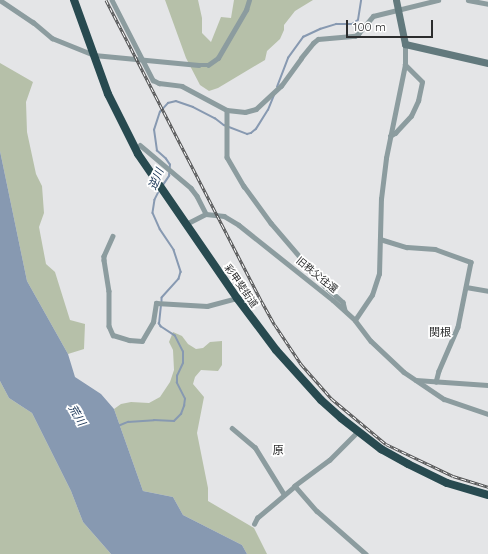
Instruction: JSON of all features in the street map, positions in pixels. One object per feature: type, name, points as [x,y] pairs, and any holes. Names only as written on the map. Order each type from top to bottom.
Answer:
[{"type":"highway","name":"彩甲斐街道","points":[[74,0],[108,94],[126,134],[143,163],[237,298],[302,385],[358,432],[381,449],[424,473],[447,483],[488,495]]},
{"type":"main road","points":[[396,0],[405,44],[488,62]]},
{"type":"street","points":[[0,0],[33,22],[52,38],[94,54],[184,65],[208,65],[218,58],[246,10],[249,0]]},
{"type":"street","points":[[112,0],[142,60],[156,82],[182,86],[227,110],[245,112],[256,109],[281,86],[313,43],[318,40],[355,36],[373,16],[438,0]]},
{"type":"street","points":[[468,0],[488,4]]},
{"type":"street","points":[[355,320],[372,295],[377,283],[380,265],[382,199],[390,136],[405,65],[405,44]]},
{"type":"street","points":[[390,136],[395,133],[411,116],[422,82],[405,65]]},
{"type":"street","points":[[227,110],[226,155],[230,163],[270,223],[325,286],[343,302],[345,310]]},
{"type":"street","points":[[140,145],[191,188],[197,196],[206,214],[186,224]]},
{"type":"street","name":"旧秩父往還","points":[[206,214],[224,216],[239,225],[345,310],[355,320],[371,341],[396,365],[415,380],[453,403],[488,414]]},
{"type":"street","points":[[113,236],[104,256],[104,260],[109,291],[109,326],[113,335],[129,340],[142,341],[153,322],[156,303],[208,306],[237,298]]},
{"type":"street","points":[[380,239],[407,247],[435,249],[471,262],[456,336],[439,371],[436,382]]},
{"type":"street","points":[[466,287],[488,291]]},
{"type":"street","points":[[415,380],[488,385]]},
{"type":"street","points":[[232,428],[255,447],[277,485],[284,494]]},
{"type":"street","points":[[254,524],[257,518],[284,494],[330,460],[358,432]]},
{"type":"street","points":[[295,486],[317,512],[366,554]]},
{"type":"green space","points":[[165,0],[198,0],[202,18],[202,33],[211,42],[221,17],[231,18],[234,0],[313,0],[295,11],[284,25],[284,30],[280,39],[267,51],[265,60],[218,88],[209,91],[200,85],[186,58]]},
{"type":"green space","points":[[0,63],[33,82],[26,102],[27,132],[36,174],[42,186],[44,213],[39,227],[46,264],[55,272],[70,320],[85,324],[84,349],[68,354],[27,281],[0,151]]},
{"type":"green space","points":[[173,332],[182,336],[188,344],[196,349],[203,348],[210,342],[222,341],[222,365],[218,371],[201,370],[195,377],[193,384],[204,397],[197,433],[208,488],[208,501],[254,528],[267,554],[247,554],[242,545],[183,515],[173,497],[143,491],[114,409],[121,404],[131,402],[149,403],[160,397],[170,382],[174,370],[173,350],[169,342]]},
{"type":"green space","points":[[0,381],[9,398],[32,413],[71,491],[83,522],[111,554],[0,554]]},
{"type":"water","name":"荒川","points":[[0,151],[27,281],[68,354],[75,377],[101,394],[114,409],[143,491],[173,497],[183,515],[242,545],[247,554],[111,554],[83,522],[71,491],[32,413],[9,398],[0,381]]},
{"type":"waterway","name":"逆川","points":[[277,87],[288,58],[303,37],[320,29],[336,24],[352,24],[358,20],[361,0]]},
{"type":"waterway","name":"逆川","points":[[163,185],[169,176],[170,165],[157,151],[154,130],[160,112],[168,103],[176,101],[193,107],[215,118],[224,125],[247,134],[256,129],[268,110],[274,95]]},
{"type":"waterway","name":"逆川","points":[[160,190],[155,200],[153,213],[160,229],[174,250],[181,272],[179,279],[162,298],[162,301]]},
{"type":"waterway","name":"逆川","points":[[118,426],[128,422],[154,420],[174,421],[181,414],[184,406],[185,399],[177,383],[177,376],[183,363],[183,352],[175,336],[159,324],[161,305]]},
{"type":"railway","points":[[106,0],[262,302],[275,325],[301,364],[332,399],[386,444],[453,476],[488,487]]},
{"type":"district","name":"関根","points":[[440,332]]},
{"type":"district","name":"原","points":[[278,450]]}]
